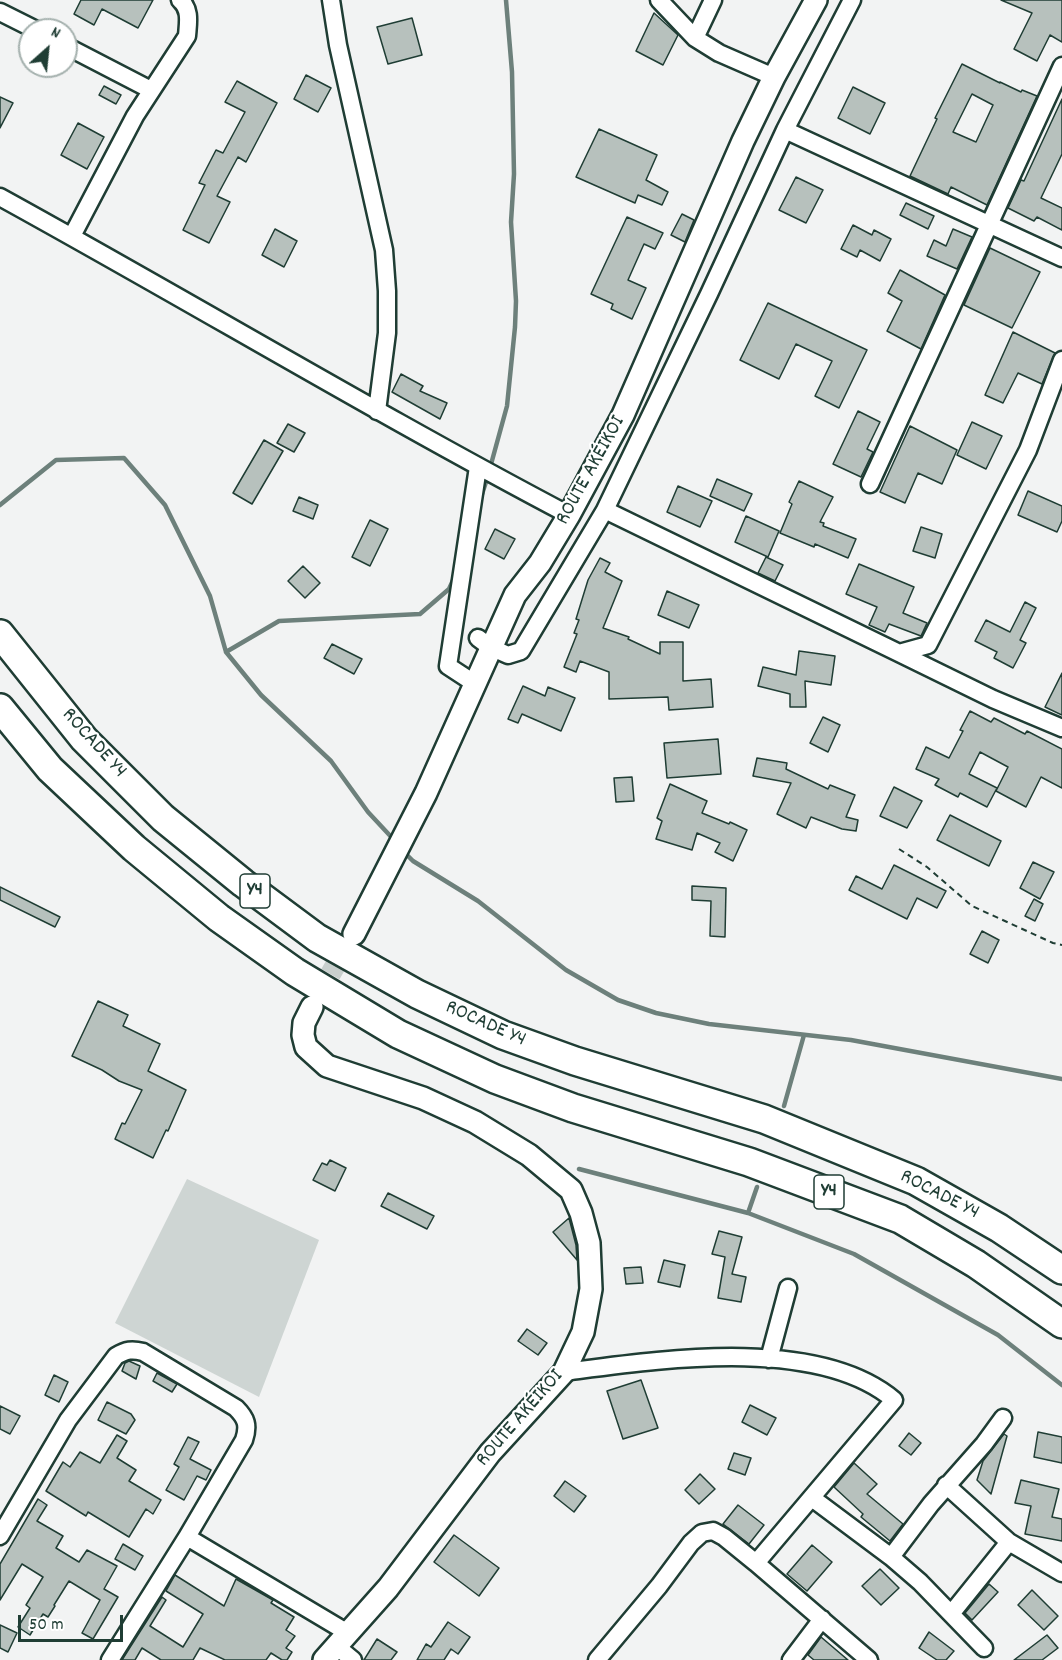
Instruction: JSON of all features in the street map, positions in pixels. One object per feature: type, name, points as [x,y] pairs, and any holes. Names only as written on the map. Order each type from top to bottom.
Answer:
[{"type":"highway","name":"ROCADE Y4","points":[[0,634],[84,739],[163,818],[243,883],[317,938],[417,994],[503,1035],[575,1061],[764,1119],[916,1181],[999,1228],[1062,1270]]},
{"type":"highway","name":"ROCADE Y4","points":[[0,708],[50,769],[134,848],[219,918],[295,972],[398,1034],[506,1083],[573,1108],[749,1162],[900,1219],[976,1264],[1062,1324]]},
{"type":"street","points":[[72,236],[130,126],[187,36],[189,20],[186,5],[180,0]]},
{"type":"street","points":[[331,0],[338,45],[384,250],[387,333],[377,411]]},
{"type":"street","points":[[659,0],[695,38],[718,53],[774,77]]},
{"type":"street","points":[[695,38],[714,0]]},
{"type":"street","name":"ROUTE AKÉIKOI","points":[[354,934],[426,792],[474,683],[484,642],[515,595],[540,563],[569,515],[623,415],[729,172],[774,77],[816,0]]},
{"type":"street","points":[[484,642],[508,655],[521,651],[605,510],[785,130],[852,0]]},
{"type":"street","points":[[0,12],[18,21]]},
{"type":"street","points":[[78,52],[151,90]]},
{"type":"street","points":[[870,484],[1062,66]]},
{"type":"street","points":[[785,130],[1062,258]]},
{"type":"street","points":[[0,197],[377,411],[569,515]]},
{"type":"street","points":[[899,653],[928,645],[1028,450],[1062,360]]},
{"type":"street","points":[[474,683],[448,666],[478,467]]},
{"type":"street","points":[[605,510],[993,699],[1062,728]]},
{"type":"street","name":"ROUTE AKÉIKOI","points":[[312,1007],[304,1023],[303,1035],[306,1047],[327,1066],[423,1098],[475,1122],[529,1155],[571,1190],[581,1213],[589,1243],[591,1289],[583,1332],[564,1372],[490,1453],[387,1588],[336,1646]]},
{"type":"street","points":[[769,1359],[788,1288]]},
{"type":"street","points":[[0,1536],[68,1420],[116,1356],[126,1350],[143,1352],[227,1402],[245,1417],[247,1429],[244,1440],[110,1660]]},
{"type":"street","points":[[564,1372],[666,1359],[712,1356],[794,1361],[839,1371],[878,1387],[894,1400],[756,1563]]},
{"type":"street","points":[[891,1557],[946,1485],[984,1444],[1003,1418]]},
{"type":"street","points":[[946,1485],[1009,1542],[1062,1573]]},
{"type":"street","points":[[812,1498],[891,1557],[920,1582],[984,1648]]},
{"type":"street","points":[[597,1660],[659,1586],[690,1543],[702,1533],[713,1532],[724,1537],[756,1563],[869,1660]]},
{"type":"street","points":[[187,1537],[353,1660]]},
{"type":"street","points":[[951,1614],[1009,1542]]},
{"type":"street","points":[[791,1660],[822,1619]]},
{"type":"path","points":[[900,849],[927,867],[972,906],[1062,945]]},
{"type":"shaded area","points":[[187,1179],[319,1240],[259,1397],[115,1323]]},
{"type":"building","points":[[81,0],[153,0],[138,28],[102,9],[94,25],[74,14]]},
{"type":"building","points":[[1001,0],[1062,0],[1062,42],[1050,35],[1037,61],[1014,49],[1032,13]]},
{"type":"building","points":[[654,13],[678,35],[663,65],[636,51]]},
{"type":"building","points":[[412,18],[422,55],[388,64],[377,27]]},
{"type":"building","points":[[962,64],[1021,92],[1022,90],[1037,96],[987,205],[951,187],[948,194],[910,176],[937,119],[935,118]],"holes":[[[972,94],[993,105],[976,142],[953,132]]]},
{"type":"building","points":[[306,75],[331,88],[318,112],[294,99]]},
{"type":"building","points":[[237,81],[277,103],[246,162],[238,157],[217,196],[230,202],[209,243],[183,230],[205,185],[199,183],[216,150],[223,153],[245,112],[225,102]]},
{"type":"building","points":[[104,86],[121,95],[116,104],[99,95]]},
{"type":"building","points":[[853,87],[885,103],[870,134],[838,118]]},
{"type":"building","points":[[0,97],[13,103],[0,128]]},
{"type":"building","points":[[1062,99],[1062,154],[1041,198],[1062,208],[1062,230],[1037,217],[1034,221],[1008,208],[1021,180],[1024,181]]},
{"type":"building","points":[[78,123],[104,137],[87,169],[61,155]]},
{"type":"building","points":[[599,129],[657,155],[646,180],[668,192],[662,205],[638,195],[635,203],[576,177]]},
{"type":"building","points":[[796,177],[823,190],[806,223],[779,210]]},
{"type":"building","points":[[906,203],[934,216],[928,229],[900,215]]},
{"type":"building","points":[[682,214],[694,220],[685,242],[671,235]]},
{"type":"building","points":[[627,217],[663,233],[655,249],[644,244],[628,280],[646,288],[632,319],[611,309],[613,304],[591,294]]},
{"type":"building","points":[[853,225],[872,235],[874,230],[891,239],[880,261],[860,250],[857,257],[841,249]]},
{"type":"building","points":[[275,229],[297,241],[284,267],[262,255]]},
{"type":"building","points":[[953,229],[972,237],[957,269],[927,256],[934,240],[946,246]]},
{"type":"building","points":[[990,248],[1040,272],[1012,328],[964,305]]},
{"type":"building","points":[[900,270],[945,295],[921,349],[887,331],[902,301],[888,293]]},
{"type":"building","points":[[768,303],[867,350],[839,408],[815,396],[832,361],[796,344],[779,379],[740,360]]},
{"type":"building","points":[[1013,332],[1055,353],[1042,384],[1018,373],[1003,403],[985,395]]},
{"type":"building","points":[[401,374],[423,386],[420,391],[447,403],[440,419],[392,392]]},
{"type":"building","points":[[858,411],[880,422],[867,449],[873,452],[861,477],[833,464]]},
{"type":"building","points":[[972,422],[1002,436],[986,469],[957,455]]},
{"type":"building","points":[[288,424],[305,433],[294,452],[277,443]]},
{"type":"building","points":[[910,426],[957,450],[942,484],[918,473],[905,503],[880,492]]},
{"type":"building","points":[[264,440],[283,451],[252,504],[233,493]]},
{"type":"building","points":[[717,479],[752,494],[744,511],[710,496]]},
{"type":"building","points":[[799,481],[833,497],[820,522],[824,523],[823,526],[856,539],[848,558],[780,533],[792,504],[789,502]]},
{"type":"building","points":[[678,486],[712,501],[700,527],[667,512]]},
{"type":"building","points":[[1028,491],[1062,506],[1062,521],[1057,532],[1018,515]]},
{"type":"building","points":[[299,497],[318,505],[313,519],[293,511]]},
{"type":"building","points":[[746,516],[779,531],[768,557],[735,542]]},
{"type":"building","points":[[370,520],[388,529],[370,566],[352,557]]},
{"type":"building","points":[[921,527],[942,534],[935,558],[913,551]]},
{"type":"building","points":[[495,529],[515,539],[504,559],[485,549]]},
{"type":"building","points":[[766,557],[783,565],[775,581],[758,573]]},
{"type":"building","points":[[600,558],[610,563],[605,572],[622,581],[603,628],[629,637],[628,639],[660,654],[660,642],[683,642],[683,681],[711,679],[713,707],[669,710],[668,697],[609,699],[609,672],[580,661],[576,672],[564,667],[577,634],[574,633],[579,620],[576,619],[588,580]]},
{"type":"building","points":[[859,564],[914,587],[903,613],[927,623],[921,636],[889,624],[885,632],[869,625],[877,607],[846,594]]},
{"type":"building","points":[[303,566],[320,583],[305,598],[288,581]]},
{"type":"building","points":[[667,591],[699,605],[689,628],[658,615]]},
{"type":"building","points":[[1025,602],[1036,608],[1020,640],[1026,643],[1013,668],[994,658],[997,652],[975,641],[986,620],[1010,632]]},
{"type":"building","points":[[332,644],[362,659],[354,674],[324,658]]},
{"type":"building","points":[[799,651],[835,656],[831,685],[805,681],[806,707],[790,707],[790,694],[758,686],[763,667],[796,675]]},
{"type":"building","points":[[1062,673],[1062,715],[1045,707]]},
{"type":"building","points":[[523,686],[545,696],[548,687],[575,698],[561,731],[522,714],[518,723],[508,719]]},
{"type":"building","points":[[970,711],[991,722],[994,718],[1025,734],[1027,731],[1062,749],[1062,788],[1041,777],[1026,807],[996,791],[1008,767],[980,752],[969,774],[997,788],[987,807],[960,793],[958,797],[935,785],[939,779],[916,769],[926,747],[949,758]]},
{"type":"building","points":[[823,717],[840,725],[828,752],[810,743]]},
{"type":"building","points":[[718,739],[721,774],[667,778],[664,743]]},
{"type":"building","points":[[757,758],[787,763],[786,769],[828,789],[830,785],[855,795],[846,817],[858,820],[856,831],[842,829],[811,817],[806,828],[777,814],[791,783],[753,776]]},
{"type":"building","points":[[632,777],[634,801],[616,802],[614,778]]},
{"type":"building","points":[[670,784],[707,801],[702,813],[747,830],[733,861],[715,852],[720,843],[697,833],[692,850],[656,839],[662,821],[657,818]]},
{"type":"building","points":[[894,787],[922,801],[907,828],[880,816]]},
{"type":"building","points":[[950,815],[1001,841],[989,866],[937,840]]},
{"type":"building","points":[[1033,862],[1054,872],[1040,899],[1020,888]]},
{"type":"building","points":[[894,865],[946,891],[937,908],[917,898],[907,919],[849,890],[856,876],[882,889]]},
{"type":"building","points":[[692,886],[726,888],[725,937],[710,936],[711,901],[692,900]]},
{"type":"building","points":[[0,887],[60,917],[55,927],[0,900]]},
{"type":"building","points":[[1034,899],[1043,904],[1035,921],[1025,916]]},
{"type":"building","points":[[982,931],[999,940],[988,963],[970,954]]},
{"type":"building","points":[[98,1001],[128,1015],[123,1026],[160,1044],[148,1071],[186,1090],[153,1158],[115,1139],[142,1090],[119,1081],[72,1056]]},
{"type":"building","points":[[330,1160],[346,1168],[335,1191],[313,1180],[322,1163],[327,1165]]},
{"type":"building","points":[[388,1193],[434,1216],[427,1229],[381,1206]]},
{"type":"building","points":[[569,1218],[576,1245],[577,1260],[553,1232]]},
{"type":"building","points":[[719,1231],[742,1237],[732,1274],[746,1277],[741,1302],[718,1298],[725,1257],[712,1254]]},
{"type":"building","points":[[664,1260],[685,1265],[680,1287],[658,1282]]},
{"type":"building","points":[[641,1267],[643,1283],[626,1284],[624,1268]]},
{"type":"building","points":[[527,1329],[547,1343],[538,1355],[518,1341]]},
{"type":"building","points":[[129,1361],[140,1366],[136,1379],[122,1371],[125,1363]]},
{"type":"building","points":[[157,1373],[177,1384],[172,1392],[153,1381]]},
{"type":"building","points":[[54,1375],[68,1382],[59,1402],[45,1395]]},
{"type":"building","points":[[641,1380],[658,1428],[623,1439],[607,1391]]},
{"type":"building","points":[[107,1402],[131,1414],[135,1420],[126,1434],[98,1420]]},
{"type":"building","points":[[750,1405],[776,1418],[767,1435],[742,1422]]},
{"type":"building","points":[[0,1406],[20,1416],[10,1434],[0,1429]]},
{"type":"building","points":[[1038,1432],[1062,1437],[1062,1463],[1034,1457]]},
{"type":"building","points":[[909,1433],[921,1443],[911,1455],[899,1446]]},
{"type":"building","points":[[1004,1434],[1007,1436],[991,1494],[977,1480],[983,1461]]},
{"type":"building","points":[[117,1435],[127,1441],[117,1458],[136,1470],[129,1481],[161,1500],[153,1514],[146,1509],[129,1537],[88,1512],[86,1516],[46,1491],[63,1462],[70,1467],[80,1452],[100,1463]]},
{"type":"building","points":[[188,1437],[199,1442],[190,1459],[211,1470],[206,1480],[197,1476],[184,1500],[166,1490],[179,1467],[174,1464]]},
{"type":"building","points":[[734,1453],[751,1458],[745,1475],[728,1469]]},
{"type":"building","points":[[854,1463],[877,1484],[867,1494],[903,1524],[890,1541],[861,1517],[863,1514],[834,1487]]},
{"type":"building","points":[[700,1474],[715,1489],[699,1504],[685,1490]]},
{"type":"building","points":[[1021,1480],[1059,1489],[1052,1517],[1062,1519],[1062,1541],[1025,1534],[1031,1506],[1015,1503]]},
{"type":"building","points":[[565,1481],[586,1496],[574,1512],[554,1496]]},
{"type":"building","points":[[38,1499],[47,1505],[37,1521],[63,1536],[56,1548],[79,1562],[87,1550],[117,1566],[104,1589],[118,1597],[93,1639],[82,1633],[100,1600],[69,1581],[48,1617],[43,1614],[30,1635],[18,1627],[30,1608],[26,1605],[43,1577],[22,1564],[0,1600],[0,1564]]},
{"type":"building","points":[[738,1505],[764,1525],[749,1544],[723,1524]]},
{"type":"building","points":[[454,1535],[499,1568],[479,1596],[434,1562]]},
{"type":"building","points":[[123,1544],[143,1556],[135,1570],[115,1559]]},
{"type":"building","points":[[812,1545],[832,1562],[807,1591],[787,1574]]},
{"type":"building","points":[[880,1569],[899,1588],[881,1605],[862,1586]]},
{"type":"building","points":[[175,1575],[224,1606],[236,1579],[273,1600],[271,1603],[294,1617],[286,1630],[295,1636],[286,1648],[292,1652],[287,1660],[282,1660],[271,1653],[266,1660],[225,1660],[200,1648],[193,1660],[161,1660],[142,1648],[135,1660],[122,1660],[162,1597],[166,1600],[150,1626],[183,1647],[203,1614],[166,1591]]},
{"type":"building","points":[[989,1584],[998,1592],[972,1620],[965,1613]]},
{"type":"building","points":[[1032,1590],[1058,1616],[1044,1630],[1018,1605]]},
{"type":"building","points":[[448,1622],[470,1637],[458,1654],[451,1649],[444,1660],[417,1660],[426,1644],[431,1647]]},
{"type":"building","points":[[0,1625],[17,1633],[8,1652],[0,1648]]},
{"type":"building","points":[[929,1632],[954,1651],[946,1660],[937,1660],[919,1648]]},
{"type":"building","points":[[1047,1635],[1058,1648],[1042,1660],[1014,1660]]},
{"type":"building","points":[[821,1637],[848,1660],[814,1660],[808,1655]]},
{"type":"building","points":[[377,1639],[397,1652],[391,1660],[364,1660]]},
{"type":"waterway","points":[[490,468],[507,406],[516,301],[511,222],[514,174],[512,72],[506,0]]},
{"type":"waterway","points":[[0,505],[56,460],[124,458],[165,505],[210,596],[226,652],[261,695],[331,761],[368,812],[395,841]]},
{"type":"waterway","points":[[481,497],[488,476]]},
{"type":"waterway","points":[[226,652],[279,621],[420,614],[449,589],[455,576]]},
{"type":"waterway","points":[[404,852],[413,861],[478,901],[566,970],[618,1000],[656,1013],[709,1024],[851,1040],[1062,1079]]},
{"type":"waterway","points":[[784,1106],[804,1035]]},
{"type":"waterway","points":[[579,1169],[748,1213],[854,1254],[998,1335],[1062,1385]]},
{"type":"waterway","points":[[748,1213],[757,1187]]},
{"type":"tunnel","points":[[315,1001],[350,940]]}]
